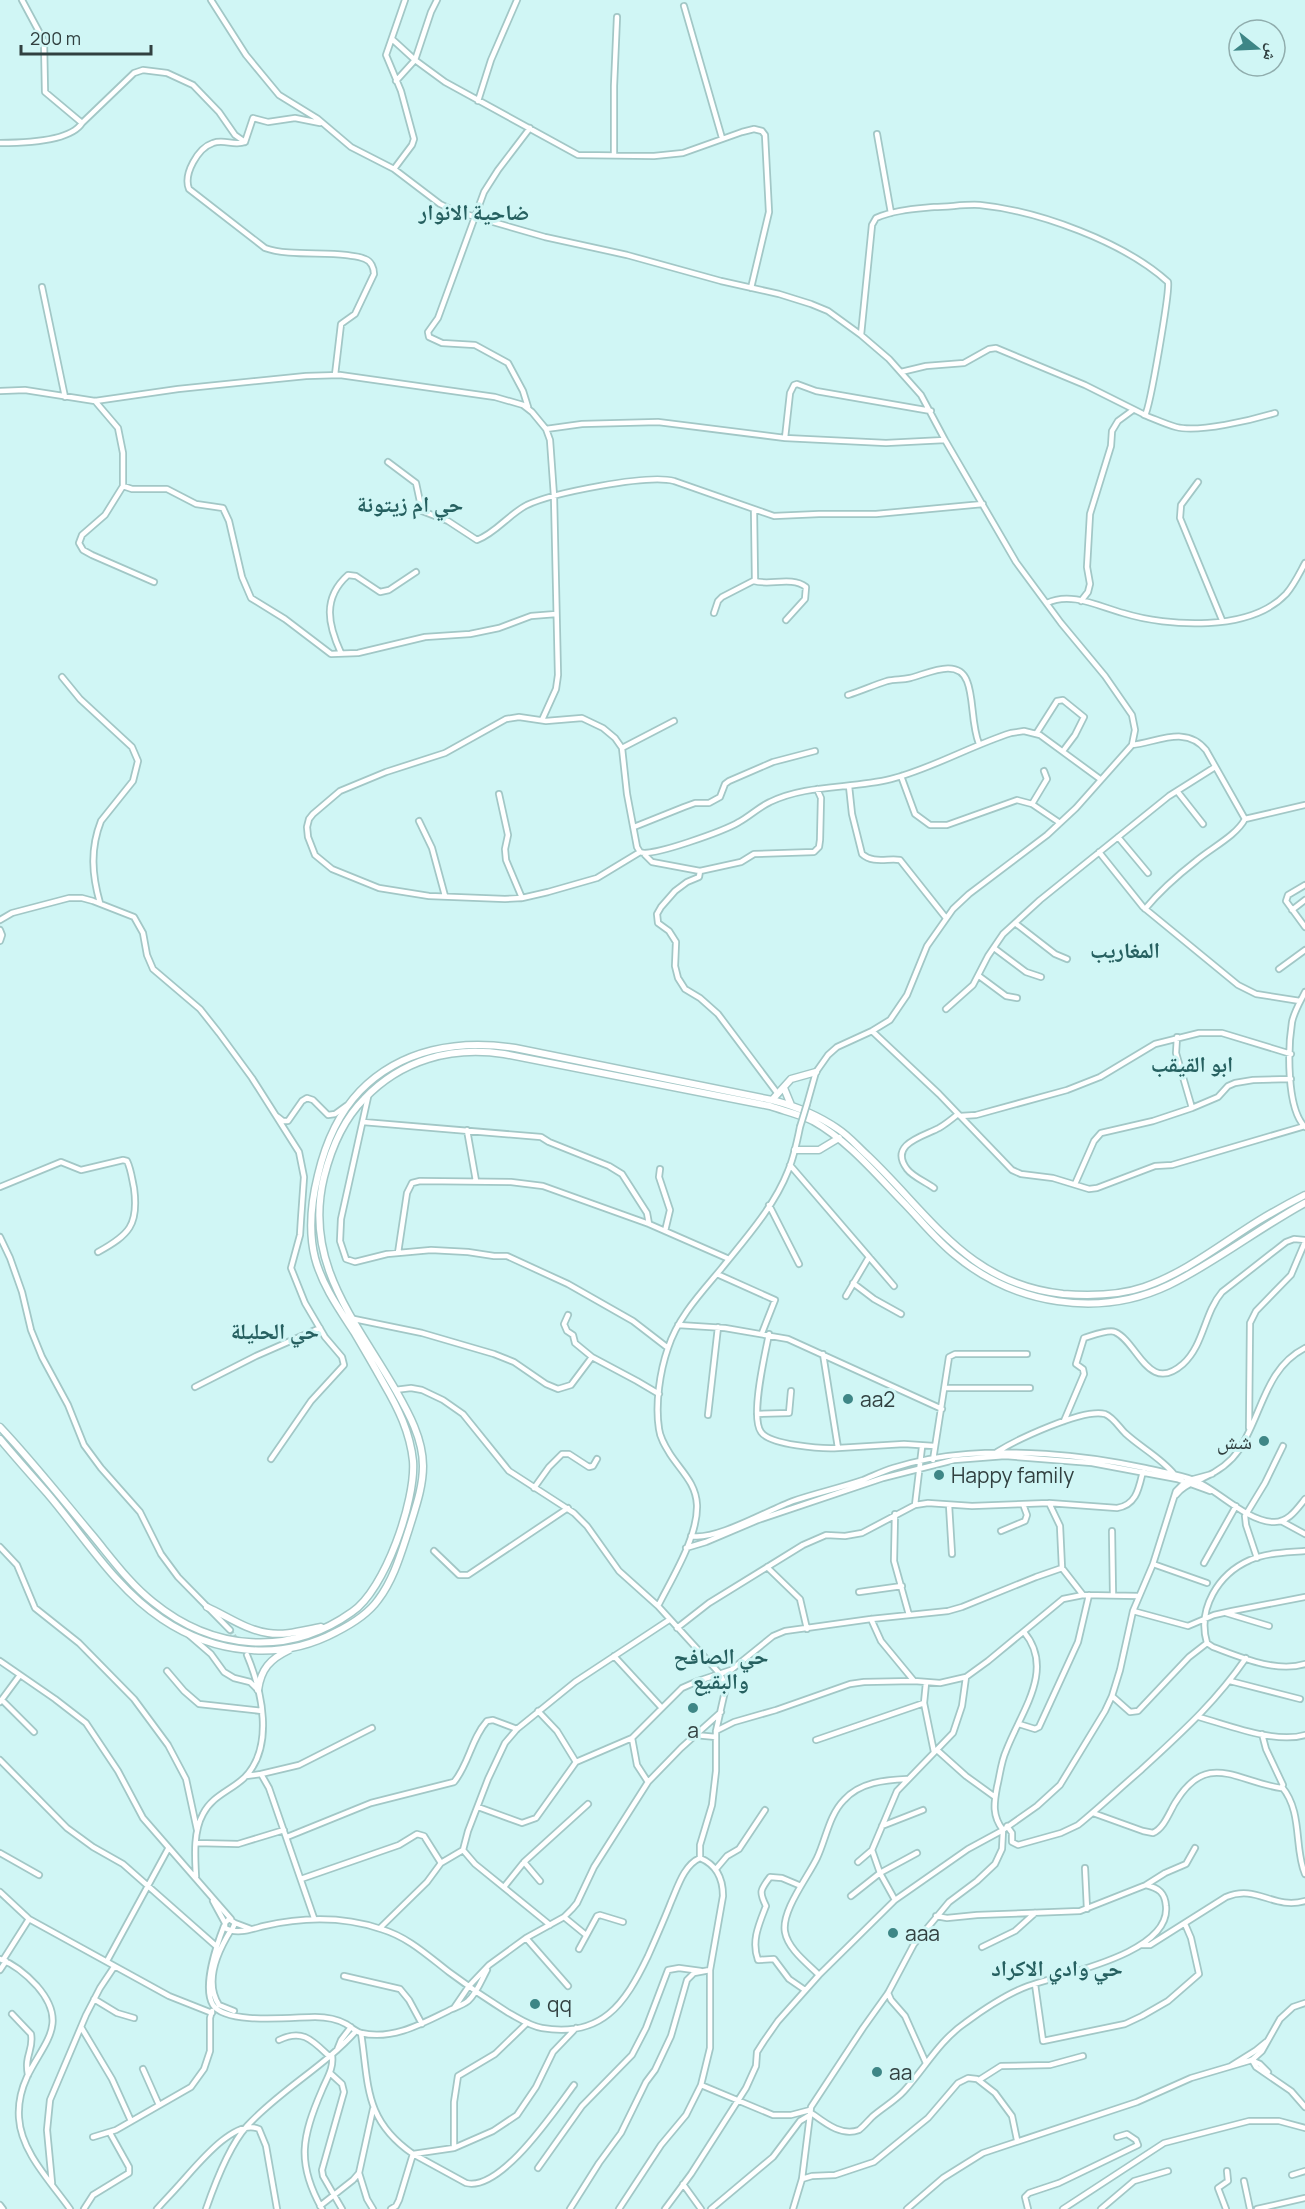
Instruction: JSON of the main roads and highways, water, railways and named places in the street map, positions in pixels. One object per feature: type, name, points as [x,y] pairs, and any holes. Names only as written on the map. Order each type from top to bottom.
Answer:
[{"type":"main road","points":[[0,1426],[141,1591],[169,1614],[185,1623],[220,1637],[259,1644],[293,1640],[330,1626],[357,1609],[370,1596],[385,1571],[412,1484],[413,1464],[408,1434],[398,1407],[330,1293],[316,1261],[311,1235],[311,1207],[319,1169],[337,1123],[349,1104],[363,1088],[397,1063],[434,1050],[480,1044],[594,1063],[791,1105],[816,1116],[845,1134],[886,1173],[949,1242],[974,1261],[1016,1283],[1053,1293],[1110,1294],[1145,1287],[1195,1262],[1259,1220],[1305,1195]]},
{"type":"main road","points":[[258,1690],[256,1676],[276,1657],[344,1628],[365,1614],[378,1601],[395,1570],[422,1479],[422,1457],[415,1428],[327,1269],[320,1244],[318,1216],[322,1186],[338,1138],[350,1115],[386,1078],[410,1064],[432,1057],[477,1050],[770,1106],[795,1114],[839,1138],[937,1239],[963,1262],[1005,1287],[1032,1296],[1062,1302],[1108,1302],[1139,1296],[1155,1290],[1200,1268],[1302,1208],[1305,1203]]},
{"type":"main road","points":[[772,1100],[796,1076],[816,1072]]},
{"type":"main road","points":[[784,1088],[791,1105]]},
{"type":"main road","points":[[825,1129],[826,1145]]},
{"type":"main road","points":[[795,1150],[814,1151],[839,1138]]},
{"type":"main road","points":[[0,1439],[135,1597],[161,1619],[189,1635],[219,1646],[253,1651],[280,1650],[303,1645]]},
{"type":"main road","points":[[46,1492],[53,1486]]},
{"type":"main road","points":[[402,1521],[410,1525]]},
{"type":"main road","points":[[207,1607],[245,1626],[270,1634],[330,1626]]},
{"type":"tunnel","points":[[230,1630],[247,1655]]},
{"type":"place","name":"aa2","points":[[848,1399]]},
{"type":"place","name":"شش","points":[[1264,1441]]},
{"type":"place","name":"Happy family","points":[[939,1475]]},
{"type":"place","name":"a","points":[[693,1708]]},
{"type":"place","name":"aaa","points":[[893,1933]]},
{"type":"place","name":"qq","points":[[535,2004]]},
{"type":"place","name":"aa","points":[[877,2072]]},
{"type":"district","name":"ضاحية الانوار","points":[[474,212]]},
{"type":"district","name":"حي ام زيتونة","points":[[410,504]]},
{"type":"district","name":"المغاريب","points":[[1125,950]]},
{"type":"district","name":"ابو القيقب","points":[[1192,1064]]},
{"type":"district","name":"حي الحليلة","points":[[275,1331]]},
{"type":"district","name":"حي الصافح والبقيع","points":[[721,1668]]},
{"type":"district","name":"حي وادي الاكراد","points":[[1057,1968]]}]
